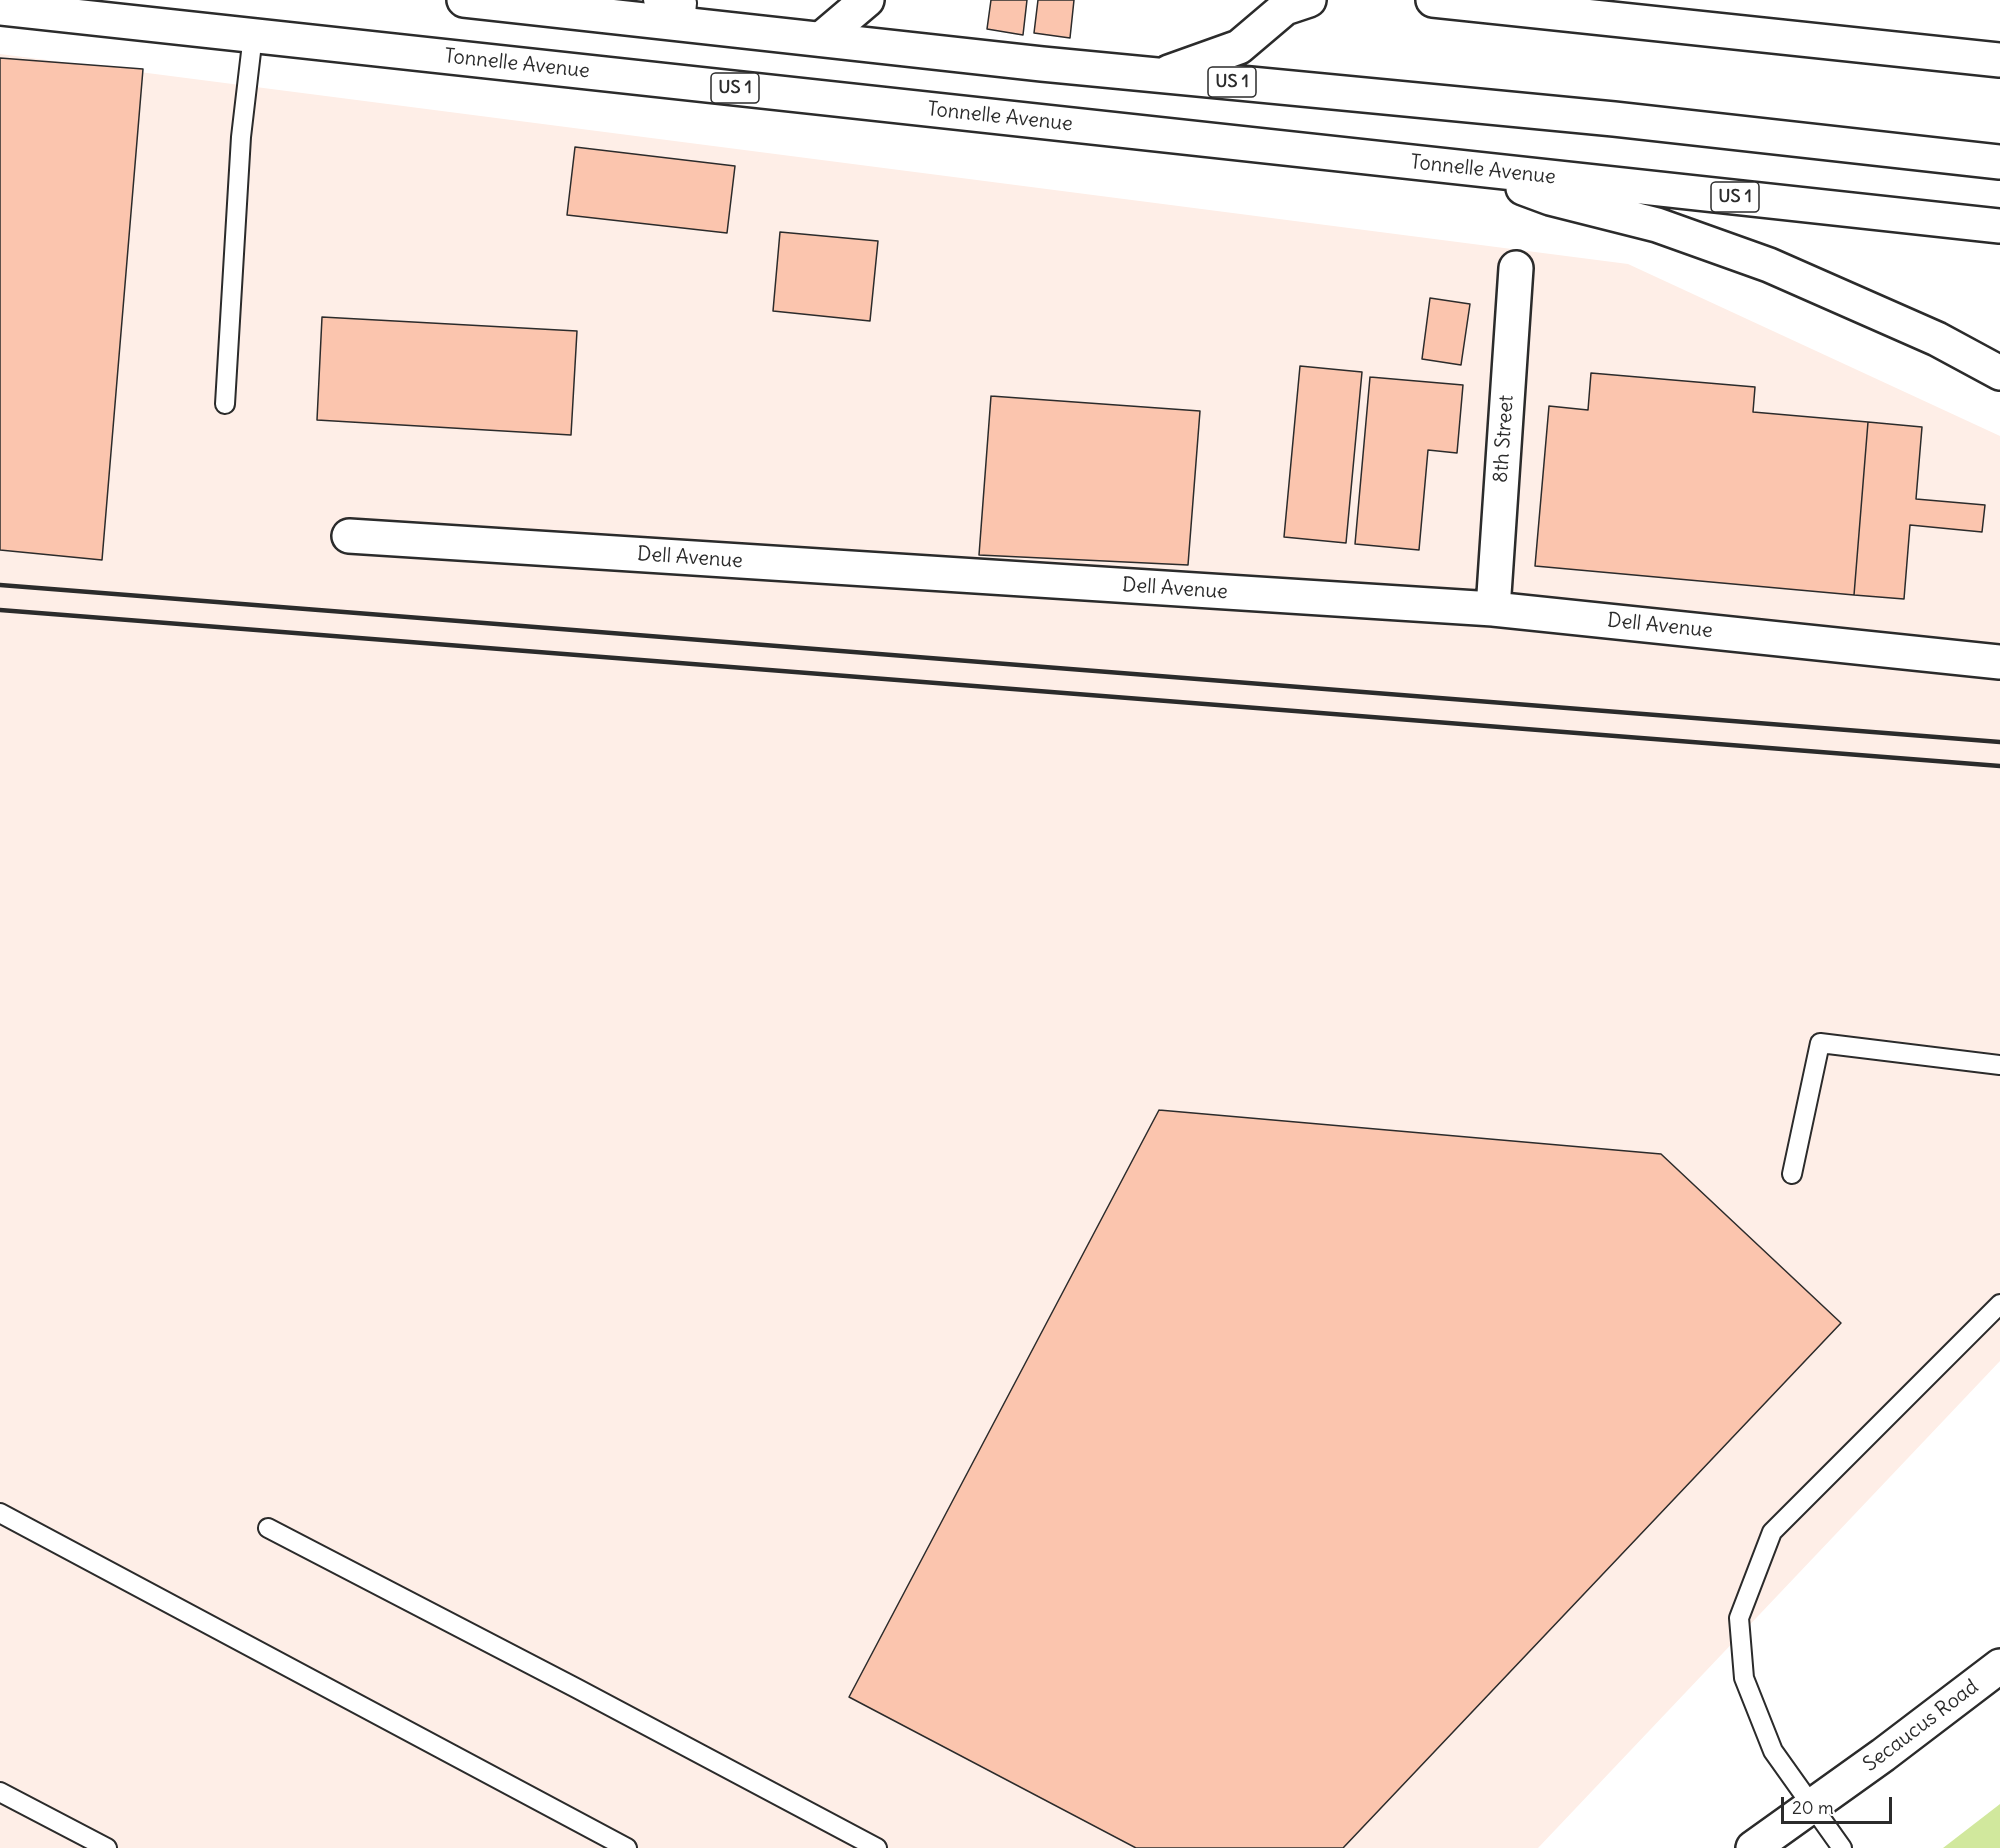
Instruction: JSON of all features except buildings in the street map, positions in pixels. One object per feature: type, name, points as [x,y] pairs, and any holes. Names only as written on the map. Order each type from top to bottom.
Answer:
[{"type":"main road","name":"US 1","points":[[464,0],[1159,75],[1602,118],[2000,162]]},
{"type":"main road","points":[[820,39],[867,0]]},
{"type":"main road","points":[[1159,75],[1239,47],[1285,8],[1309,0]]},
{"type":"main road","points":[[1433,0],[2000,60]]},
{"type":"main road","name":"Tonnelle Avenue","points":[[0,8],[2000,226]]},
{"type":"main road","points":[[1470,168],[1550,198],[1657,225],[1769,265],[1937,339],[2000,373]]},
{"type":"main road","name":"8th Street","points":[[1493,609],[1516,268]]},
{"type":"main road","name":"Dell Avenue","points":[[349,536],[1493,609],[2000,662]]},
{"type":"main road","name":"Secaucus Road","points":[[1753,1848],[1812,1808],[2000,1666]]},
{"type":"lane","points":[[653,0],[687,3],[686,25]]},
{"type":"lane","points":[[225,404],[241,137],[253,35]]},
{"type":"lane","points":[[1792,1174],[1820,1043],[2000,1065]]},
{"type":"lane","points":[[1842,1848],[1773,1751],[1744,1678],[1739,1618],[1772,1532],[2000,1304]]},
{"type":"lane","points":[[0,1513],[627,1848]]},
{"type":"lane","points":[[268,1528],[877,1848]]},
{"type":"lane","points":[[0,1792],[107,1848]]},
{"type":"shaded area","points":[[0,54],[1628,264],[2000,436],[2000,1361],[1538,1848],[0,1848]]},
{"type":"green space","points":[[2000,1804],[2000,1848],[1943,1848]]},
{"type":"railway","points":[[0,585],[2000,742]]},
{"type":"railway","points":[[0,610],[2000,766]]}]
